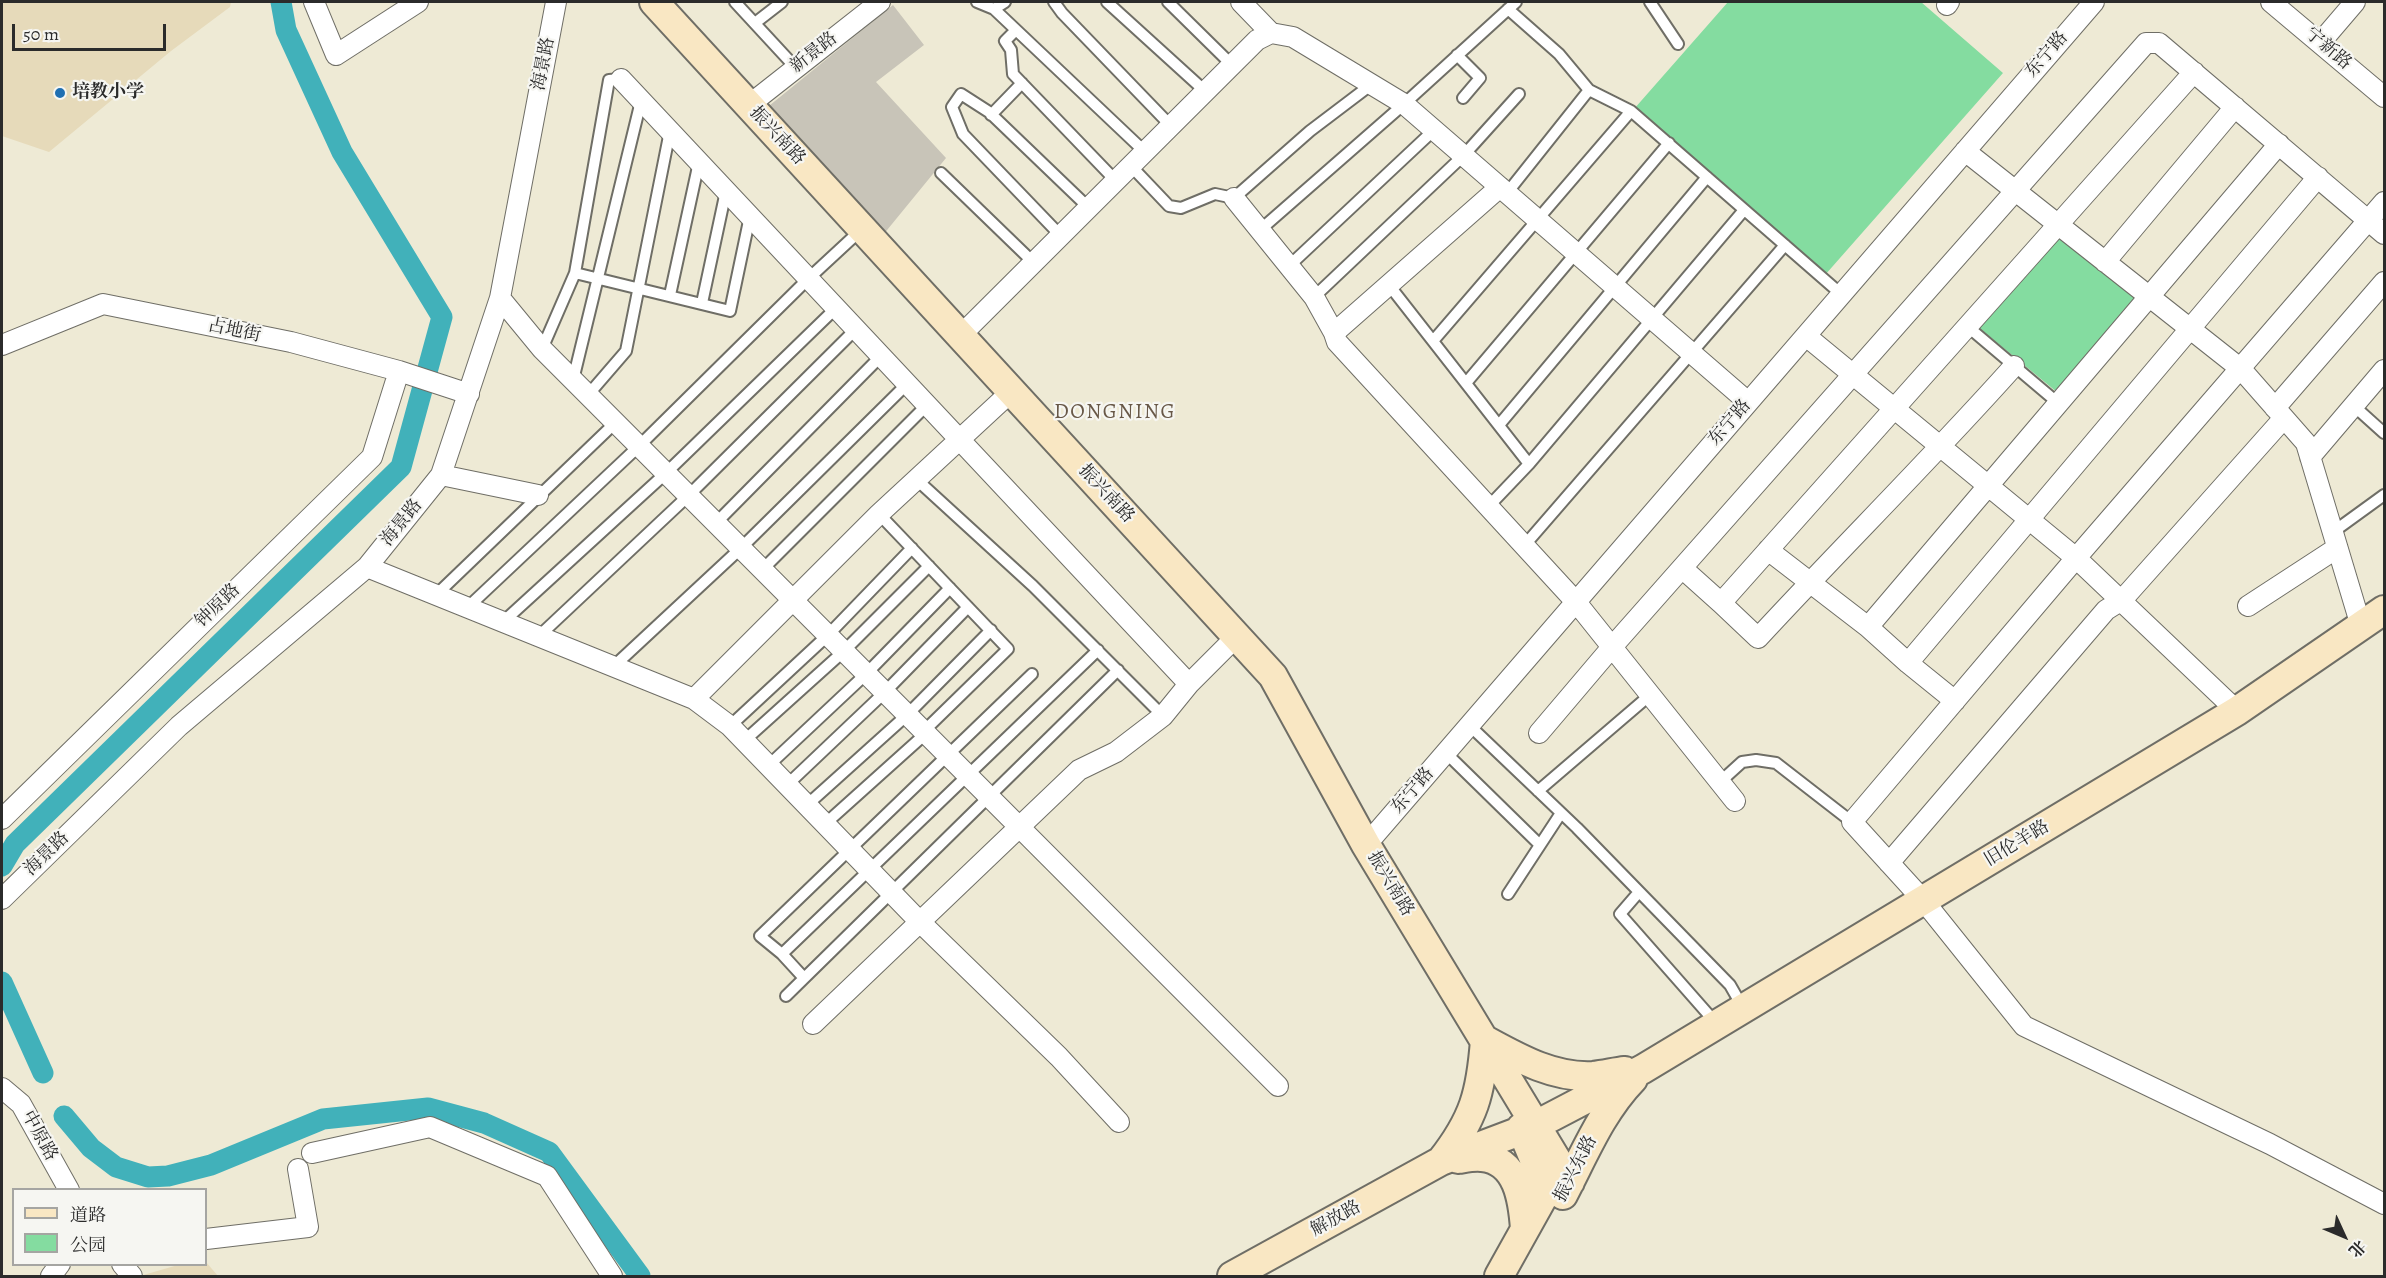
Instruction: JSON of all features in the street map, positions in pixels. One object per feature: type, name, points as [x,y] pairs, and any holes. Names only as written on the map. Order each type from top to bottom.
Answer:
[{"type":"street","points":[[314,2],[336,55],[418,2]]},
{"type":"street","name":"海景路","points":[[2,899],[179,726],[367,567],[441,475],[500,298],[556,2]]},
{"type":"street","name":"振兴南路","points":[[654,2],[1273,676],[1366,845],[1485,1040],[1559,1186]]},
{"type":"street","name":"新景路","points":[[749,105],[880,2]]},
{"type":"street","points":[[1241,2],[1270,33],[1293,37],[1404,104],[1748,402]]},
{"type":"street","name":"东宁路","points":[[1366,845],[2094,2]]},
{"type":"street","name":"宁新路","points":[[2271,2],[2385,97]]},
{"type":"street","points":[[2320,43],[2355,2]]},
{"type":"street","points":[[961,335],[1257,40],[1270,33]]},
{"type":"street","points":[[1539,733],[1612,647],[2146,43],[2159,43],[2385,234]]},
{"type":"street","points":[[1721,603],[2194,72]]},
{"type":"street","points":[[621,80],[1189,684]]},
{"type":"street","points":[[2105,262],[2235,107]]},
{"type":"street","points":[[1868,627],[2279,144]]},
{"type":"street","points":[[1965,151],[2241,369],[2306,443],[2361,626]]},
{"type":"street","points":[[1908,663],[2318,177]]},
{"type":"street","points":[[1334,333],[1504,190]]},
{"type":"street","points":[[1234,198],[1314,297],[1337,342],[1575,602],[1735,801]]},
{"type":"street","points":[[2385,202],[2076,558],[1852,822],[1923,900],[2024,1026],[2270,1144],[2385,1204]]},
{"type":"street","points":[[1889,863],[2106,610],[2122,600],[2280,413],[2385,282]]},
{"type":"street","points":[[500,298],[542,349],[615,423],[1278,1086]]},
{"type":"street","name":"占地街","points":[[2,345],[103,304],[291,342],[408,374],[469,394]]},
{"type":"street","points":[[1806,336],[2076,558],[2237,711]]},
{"type":"street","points":[[1682,568],[1758,638],[1941,447],[2014,366]]},
{"type":"street","points":[[2310,457],[2385,370]]},
{"type":"street","name":"钟原路","points":[[2,819],[372,457],[408,374]]},
{"type":"street","points":[[694,699],[879,514],[1012,391]]},
{"type":"street","points":[[441,475],[538,495]]},
{"type":"street","points":[[2248,606],[2335,540]]},
{"type":"street","points":[[1768,550],[1868,627],[1955,701]]},
{"type":"street","points":[[367,567],[694,699],[730,726],[869,871],[1059,1057],[1119,1122]]},
{"type":"street","name":"旧伦羊路","points":[[1643,1069],[2237,711],[2385,610]]},
{"type":"street","points":[[813,1024],[1079,770],[1116,752],[1163,716],[1189,684],[1237,636]]},
{"type":"street","points":[[1441,1161],[1460,1136],[1475,1105],[1483,1072],[1485,1040],[1517,1058],[1567,1074],[1593,1076],[1643,1069]]},
{"type":"street","name":"解放路","points":[[1232,1276],[1441,1161],[1529,1128],[1643,1069]]},
{"type":"street","name":"振兴东路","points":[[1499,1276],[1526,1229],[1559,1186],[1603,1117],[1620,1093],[1643,1069]]},
{"type":"street","points":[[2,1071],[21,1104]]},
{"type":"street","name":"中原路","points":[[2,1088],[21,1104],[68,1188]]},
{"type":"street","points":[[312,1153],[430,1127],[547,1176],[612,1276]]},
{"type":"street","points":[[1441,1161],[1482,1157],[1495,1160],[1506,1168],[1518,1184],[1526,1229]]},
{"type":"street","points":[[207,1239],[308,1227],[298,1169]]},
{"type":"street","name":"振兴东路","points":[[1520,1276],[1559,1186]]},
{"type":"lane","points":[[735,2],[796,68]]},
{"type":"lane","points":[[755,23],[782,2]]},
{"type":"lane","points":[[977,2],[994,9],[1016,30],[1138,159],[1169,206],[1181,207],[1215,194],[1234,198],[1310,131],[1372,84]]},
{"type":"lane","points":[[994,9],[1005,2]]},
{"type":"lane","points":[[1054,2],[1171,126]]},
{"type":"lane","points":[[1107,2],[1206,92]]},
{"type":"lane","points":[[1168,2],[1232,65]]},
{"type":"lane","points":[[1650,2],[1678,44]]},
{"type":"lane","points":[[1260,230],[1404,104],[1512,5],[1559,54],[1589,90],[1631,111],[1841,294]]},
{"type":"lane","points":[[1016,30],[1005,41],[1011,50],[1013,74],[1116,181]]},
{"type":"lane","points":[[1457,55],[1480,78],[1463,98]]},
{"type":"lane","points":[[542,349],[575,273],[609,80],[621,80]]},
{"type":"lane","points":[[992,115],[1022,83]]},
{"type":"lane","points":[[1504,190],[1589,90]]},
{"type":"lane","points":[[1061,236],[963,134],[952,107],[961,94],[992,115],[1089,208]]},
{"type":"lane","points":[[1314,297],[1464,155],[1519,94]]},
{"type":"lane","points":[[573,380],[641,101]]},
{"type":"lane","points":[[1433,341],[1631,111]]},
{"type":"lane","points":[[1289,266],[1434,130]]},
{"type":"lane","points":[[588,395],[626,351],[670,131]]},
{"type":"lane","points":[[1466,383],[1669,143]]},
{"type":"lane","points":[[670,295],[699,162]]},
{"type":"lane","points":[[941,173],[1034,263]]},
{"type":"lane","points":[[1499,425],[1707,177]]},
{"type":"lane","points":[[702,303],[726,191]]},
{"type":"lane","points":[[1488,507],[1529,464],[1744,210]]},
{"type":"lane","points":[[575,273],[730,311],[750,216]]},
{"type":"lane","points":[[467,608],[639,446],[808,279],[863,229]]},
{"type":"lane","points":[[1524,546],[1785,245]]},
{"type":"lane","points":[[1389,285],[1529,464]]},
{"type":"lane","points":[[504,622],[666,473],[836,308]]},
{"type":"lane","points":[[1967,326],[2058,403]]},
{"type":"lane","points":[[538,636],[688,496],[856,329]]},
{"type":"lane","points":[[716,523],[881,356]]},
{"type":"lane","points":[[613,667],[741,548],[907,384]]},
{"type":"lane","points":[[762,570],[927,405]]},
{"type":"lane","points":[[2354,406],[2385,433]]},
{"type":"lane","points":[[436,595],[615,423]]},
{"type":"lane","points":[[916,479],[1033,586],[1163,716]]},
{"type":"lane","points":[[2335,540],[2385,495]]},
{"type":"lane","points":[[825,824],[923,736],[924,731],[1008,649],[879,514]]},
{"type":"lane","points":[[730,726],[828,635],[912,548]]},
{"type":"lane","points":[[744,741],[844,651],[929,566]]},
{"type":"lane","points":[[768,766],[866,674],[950,588]]},
{"type":"lane","points":[[787,785],[885,692],[968,607]]},
{"type":"lane","points":[[807,806],[907,715],[991,630]]},
{"type":"lane","points":[[782,954],[1098,650]]},
{"type":"lane","points":[[786,996],[1118,670]]},
{"type":"lane","points":[[804,978],[782,954],[760,936],[1032,674]]},
{"type":"lane","points":[[1538,791],[1650,695]]},
{"type":"lane","points":[[1469,725],[1561,813],[1730,985],[1743,1008]]},
{"type":"lane","points":[[1446,753],[1540,845]]},
{"type":"lane","points":[[1720,782],[1742,762],[1756,760],[1776,763],[1852,822]]},
{"type":"lane","points":[[1508,894],[1561,813]]},
{"type":"lane","points":[[1639,892],[1620,914],[1717,1024]]},
{"type":"shaded area","name":"培教小学","points":[[2,2],[231,2],[230,7],[171,51],[49,152],[2,136]]},
{"type":"shaded area","points":[[893,5],[924,45],[876,82],[946,158],[883,235],[764,110]]},
{"type":"shaded area","points":[[207,1263],[218,1276],[140,1276],[175,1266],[207,1266]]},
{"type":"green space","points":[[1728,2],[1921,2],[2003,73],[1825,275],[1634,109]]},
{"type":"green space","points":[[2056,233],[2136,299],[2058,393],[1978,327]]},
{"type":"waterway","points":[[2,866],[15,844],[401,467],[442,317],[342,152],[286,30],[281,2]]},
{"type":"waterway","points":[[2,982],[43,1073]]},
{"type":"waterway","points":[[64,1116],[91,1148],[116,1167],[148,1177],[168,1176],[211,1165],[323,1119],[428,1108],[484,1123],[549,1152],[640,1276]]},
{"type":"place","name":"培教小学","points":[[60,93]]},
{"type":"district","name":"DONGNING","points":[[1115,413]]}]
